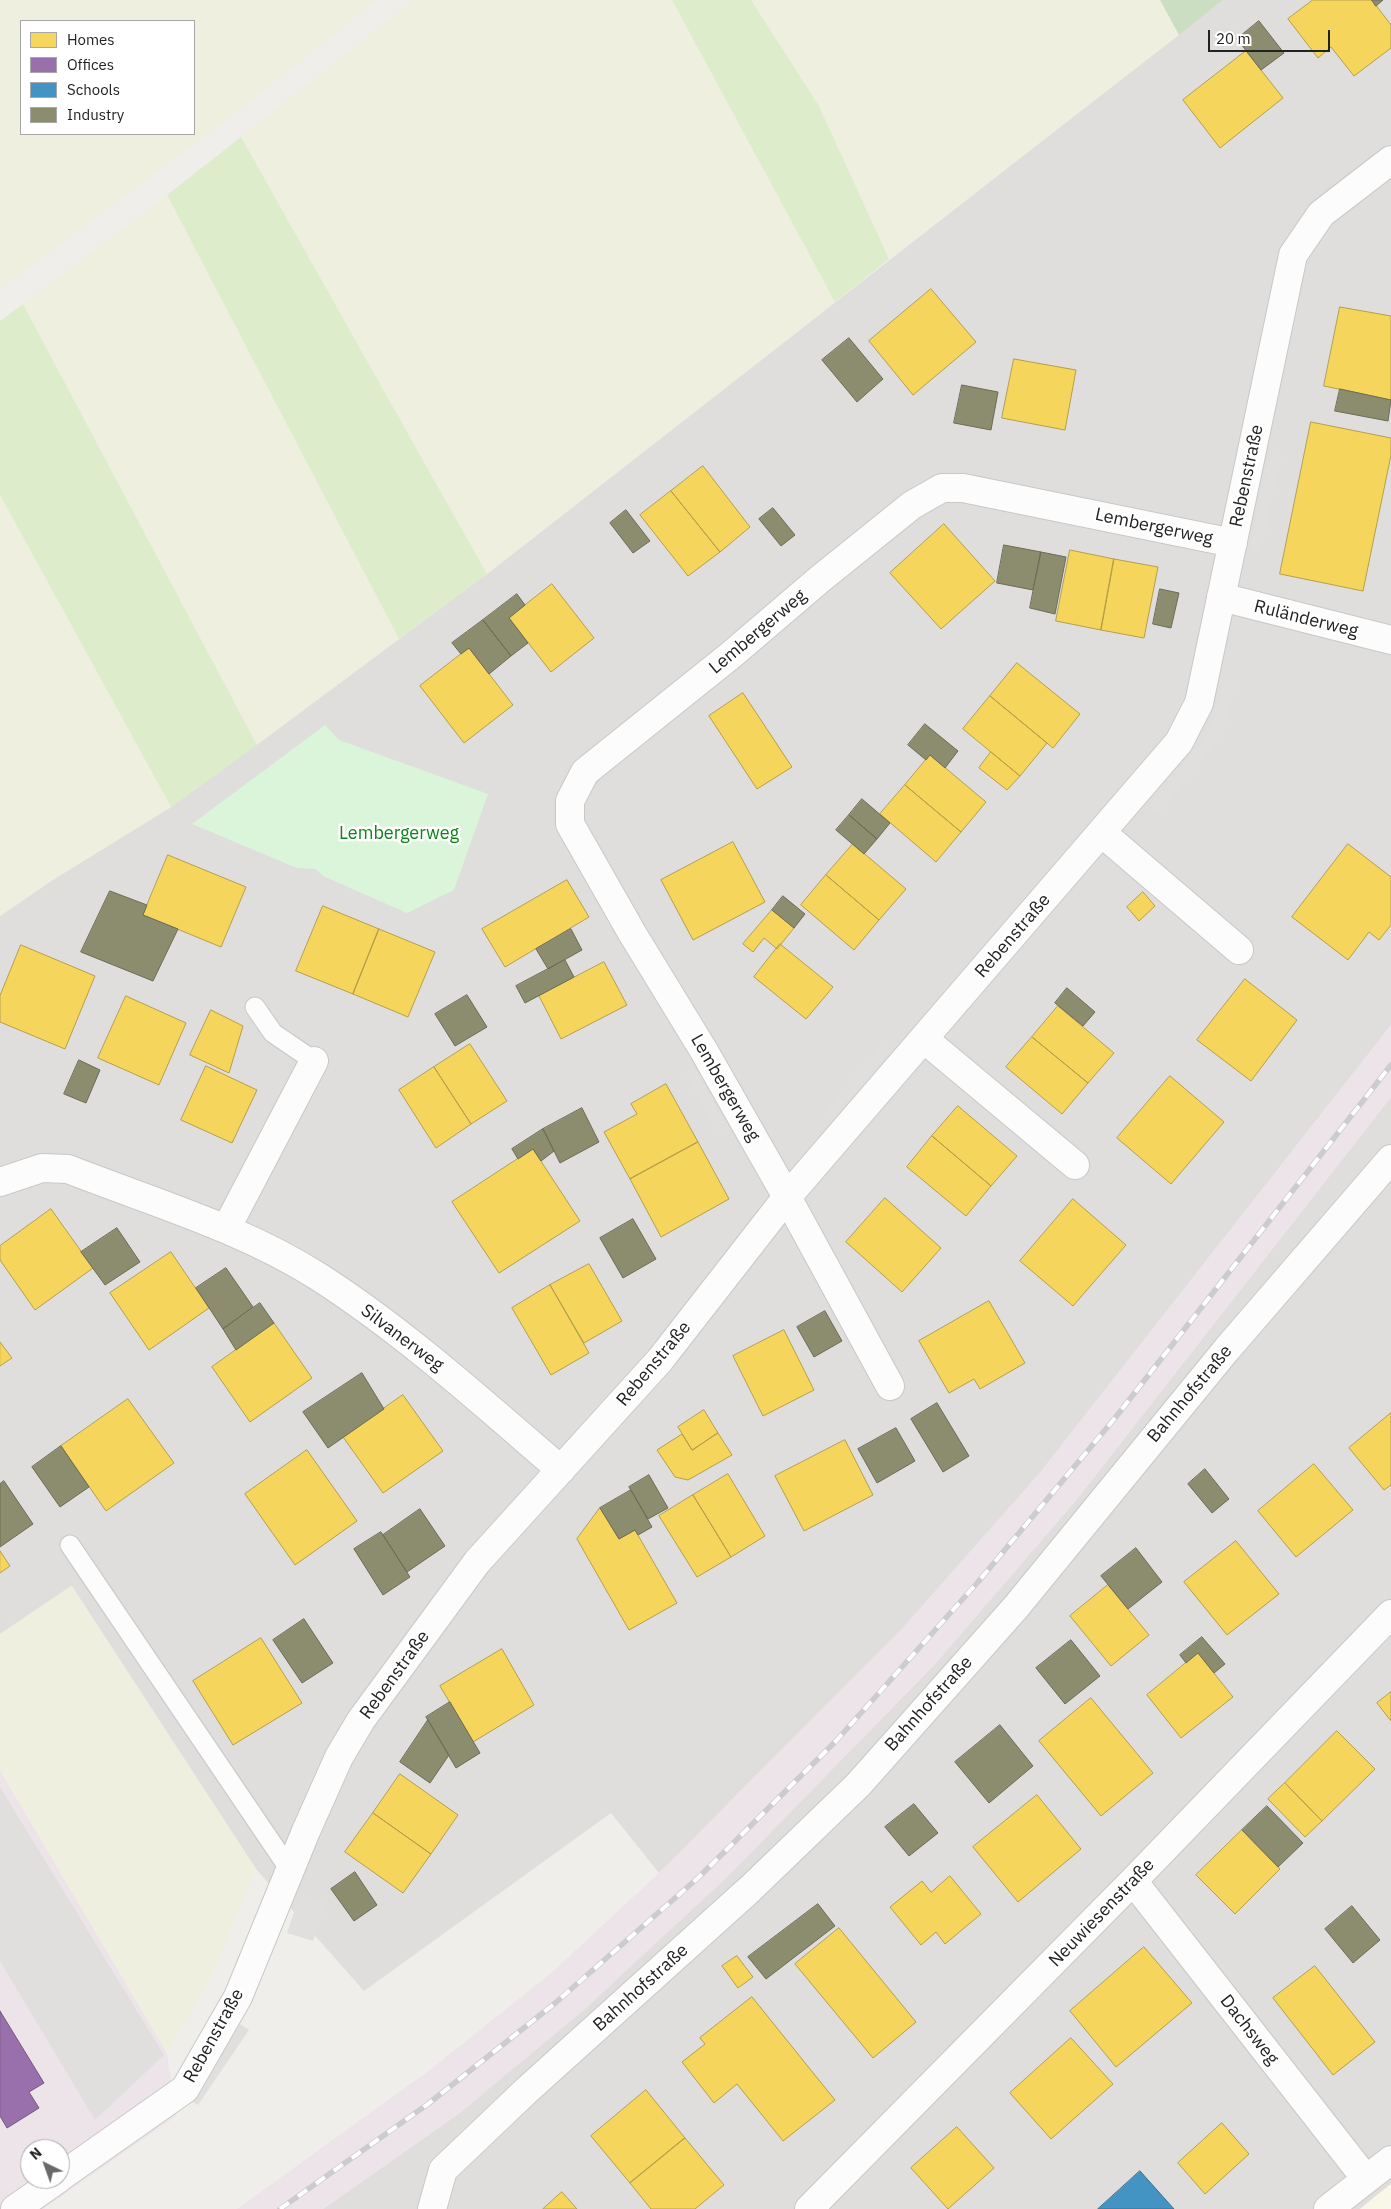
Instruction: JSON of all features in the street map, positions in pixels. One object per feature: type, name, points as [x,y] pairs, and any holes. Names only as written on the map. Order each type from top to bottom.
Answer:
[{"type":"street","name":"Rebenstraße","points":[[70,2170],[185,2089],[238,1997],[339,1757],[361,1720],[477,1562],[660,1360],[787,1197],[1179,742],[1199,703],[1293,255],[1321,214],[1391,160]]},
{"type":"street","name":"Lembergerweg","points":[[787,1197],[704,1051],[632,933],[570,824],[570,801],[585,772],[731,656],[820,579],[904,511],[942,488],[963,488],[1233,543]]},
{"type":"street","name":"Ruländerweg","points":[[1221,597],[1391,640]]},
{"type":"street","points":[[1102,833],[1239,950]]},
{"type":"street","points":[[924,1039],[1075,1165]]},
{"type":"street","points":[[226,1229],[314,1060]]},
{"type":"street","name":"Bahnhofstraße","points":[[432,2209],[443,2170],[527,2090],[750,1889],[858,1785],[1016,1607],[1227,1349],[1391,1160]]},
{"type":"street","name":"Silvanerweg","points":[[0,1182],[42,1168],[68,1169],[226,1229],[253,1242],[326,1282],[430,1357],[561,1470]]},
{"type":"street","points":[[787,1197],[890,1386]]},
{"type":"street","name":"Neuwiesenstraße","points":[[809,2209],[1133,1881],[1391,1614]]},
{"type":"street","name":"Dachsweg","points":[[1133,1881],[1366,2179]]},
{"type":"street","points":[[1328,2209],[1391,2160]]},
{"type":"street","name":"Rebenstraße","points":[[15,2209],[43,2189]]},
{"type":"lane","points":[[255,1007],[273,1033],[314,1060]]},
{"type":"lane","points":[[70,1545],[290,1870]]},
{"type":"shaded area","points":[[1223,0],[1391,0],[1391,1025],[1039,1474],[902,1629],[659,1873],[611,1813],[364,1991],[256,1869],[72,1586],[0,1634],[0,916],[51,881],[171,807],[487,574]]},
{"type":"shaded area","points":[[1271,453],[1282,455],[1260,554],[1249,552]]},
{"type":"shaded area","points":[[1224,680],[1236,683],[1224,733],[1159,814],[1149,806],[1212,729]]},
{"type":"shaded area","points":[[1391,1025],[1391,1097],[1077,1499],[935,1664],[724,1880],[584,2010],[461,2112],[323,2209],[237,2209],[431,2069],[550,1974],[659,1873],[902,1629],[1039,1474]]},
{"type":"shaded area","points":[[883,1043],[891,1050],[832,1118],[824,1112]]},
{"type":"shaded area","points":[[694,1067],[730,1133],[721,1138],[684,1072]]},
{"type":"shaded area","points":[[1391,1097],[1391,2184],[1360,2209],[323,2209],[461,2112],[724,1880],[935,1664],[1077,1499]]},
{"type":"shaded area","points":[[0,1770],[167,2053],[176,2116],[43,2209],[0,2209]]},
{"type":"shaded area","points":[[0,1787],[164,2055],[95,2120],[0,1961]]},
{"type":"shaded area","points":[[300,1894],[325,1903],[313,1941],[287,1933]]},
{"type":"shaded area","points":[[240,2024],[249,2030],[198,2105],[189,2100]]},
{"type":"shaded area","points":[[1391,2184],[1391,2209],[1360,2209],[1377,2195]]},
{"type":"green space","points":[[0,0],[377,0],[228,119],[0,289]]},
{"type":"green space","points":[[413,0],[672,0],[835,302],[487,574],[241,137]]},
{"type":"green space","points":[[672,0],[751,0],[819,106],[889,259],[835,302]]},
{"type":"green space","points":[[751,0],[1160,0],[1179,35],[889,259],[819,106]]},
{"type":"green space","points":[[1160,0],[1223,0],[1179,35]]},
{"type":"green space","points":[[241,137],[487,574],[399,639],[167,195]]},
{"type":"green space","points":[[167,195],[399,639],[257,745],[23,304]]},
{"type":"green space","points":[[23,304],[257,745],[171,807],[0,495],[0,321]]},
{"type":"green space","points":[[0,495],[171,807],[51,881],[0,916]]},
{"type":"green space","name":"Lembergerweg","points":[[325,725],[339,740],[488,794],[454,890],[407,913],[323,876],[316,869],[297,868],[192,824]]},
{"type":"green space","points":[[71,1586],[256,1869],[211,1977],[167,2053],[0,1770],[0,1634]]},
{"type":"building: Homes","points":[[1313,0],[1372,0],[1391,25],[1391,48],[1354,76],[1331,47],[1318,58],[1288,19]]},
{"type":"building: Homes","points":[[1246,51],[1283,98],[1220,148],[1183,100]]},
{"type":"building: Homes","points":[[931,289],[976,342],[913,395],[869,341]]},
{"type":"building: Homes","points":[[1340,307],[1391,316],[1391,400],[1324,386]]},
{"type":"building: Homes","points":[[1014,359],[1076,370],[1065,430],[1002,418]]},
{"type":"building: Homes","points":[[1311,422],[1391,438],[1391,455],[1363,591],[1280,574]]},
{"type":"building: Homes","points":[[703,466],[750,527],[720,552],[671,491]]},
{"type":"building: Homes","points":[[671,491],[720,552],[688,576],[640,515]]},
{"type":"building: Homes","points":[[944,524],[995,581],[941,629],[890,573]]},
{"type":"building: Homes","points":[[1070,550],[1114,559],[1101,630],[1056,621]]},
{"type":"building: Homes","points":[[1114,559],[1158,567],[1144,638],[1101,630]]},
{"type":"building: Homes","points":[[552,584],[594,638],[551,672],[509,618]]},
{"type":"building: Homes","points":[[469,648],[513,705],[464,743],[420,686]]},
{"type":"building: Homes","points":[[1017,663],[1080,714],[1053,748],[990,696]]},
{"type":"building: Homes","points":[[743,693],[792,767],[757,789],[709,716]]},
{"type":"building: Homes","points":[[990,696],[1047,743],[1020,776],[963,729]]},
{"type":"building: Homes","points":[[991,752],[1020,776],[1007,790],[979,768]]},
{"type":"building: Homes","points":[[930,755],[986,802],[961,832],[905,785]]},
{"type":"building: Homes","points":[[905,785],[961,832],[936,862],[880,814]]},
{"type":"building: Homes","points":[[733,842],[765,902],[693,940],[661,880]]},
{"type":"building: Homes","points":[[853,844],[906,889],[879,920],[826,875]]},
{"type":"building: Homes","points":[[1348,844],[1391,877],[1391,925],[1379,940],[1369,932],[1348,960],[1292,917]]},
{"type":"building: Homes","points":[[168,855],[246,887],[221,947],[143,915]]},
{"type":"building: Homes","points":[[826,875],[879,920],[854,950],[801,905]]},
{"type":"building: Homes","points":[[567,880],[589,917],[505,967],[482,929]]},
{"type":"building: Homes","points":[[1143,892],[1155,906],[1139,921],[1127,907]]},
{"type":"building: Homes","points":[[323,906],[379,929],[353,994],[296,971]]},
{"type":"building: Homes","points":[[772,910],[794,928],[777,949],[764,938],[753,952],[743,944]]},
{"type":"building: Homes","points":[[379,929],[435,952],[408,1017],[353,994]]},
{"type":"building: Homes","points":[[780,944],[833,987],[806,1019],[754,977]]},
{"type":"building: Homes","points":[[21,945],[95,976],[65,1049],[0,1022],[0,996]]},
{"type":"building: Homes","points":[[604,962],[627,1005],[561,1039],[539,996]]},
{"type":"building: Homes","points":[[1245,979],[1297,1020],[1251,1081],[1197,1040]]},
{"type":"building: Homes","points":[[126,996],[186,1023],[159,1085],[98,1058]]},
{"type":"building: Homes","points":[[1058,1006],[1114,1053],[1088,1083],[1032,1037]]},
{"type":"building: Homes","points":[[211,1010],[243,1026],[229,1073],[190,1055]]},
{"type":"building: Homes","points":[[1032,1037],[1088,1083],[1062,1114],[1006,1067]]},
{"type":"building: Homes","points":[[470,1044],[507,1101],[471,1124],[434,1067]]},
{"type":"building: Homes","points":[[206,1066],[257,1090],[232,1143],[181,1120]]},
{"type":"building: Homes","points":[[434,1067],[471,1124],[436,1148],[399,1090]]},
{"type":"building: Homes","points":[[1170,1076],[1224,1122],[1171,1184],[1117,1138]]},
{"type":"building: Homes","points":[[666,1084],[698,1142],[630,1179],[604,1132],[637,1114],[631,1104]]},
{"type":"building: Homes","points":[[958,1106],[1017,1156],[991,1186],[932,1136]]},
{"type":"building: Homes","points":[[932,1136],[991,1186],[966,1216],[907,1167]]},
{"type":"building: Homes","points":[[698,1142],[729,1199],[661,1237],[630,1179]]},
{"type":"building: Homes","points":[[533,1149],[580,1221],[499,1273],[452,1202]]},
{"type":"building: Homes","points":[[885,1198],[941,1248],[902,1292],[846,1242]]},
{"type":"building: Homes","points":[[1073,1199],[1126,1245],[1073,1306],[1020,1261]]},
{"type":"building: Homes","points":[[51,1209],[93,1268],[35,1310],[0,1260],[0,1246]]},
{"type":"building: Homes","points":[[171,1252],[209,1308],[149,1350],[110,1293]]},
{"type":"building: Homes","points":[[589,1264],[622,1321],[584,1343],[550,1285]]},
{"type":"building: Homes","points":[[550,1285],[589,1353],[551,1375],[512,1308]]},
{"type":"building: Homes","points":[[989,1301],[1025,1363],[980,1389],[974,1379],[949,1393],[919,1341]]},
{"type":"building: Homes","points":[[274,1323],[312,1378],[250,1422],[212,1367]]},
{"type":"building: Homes","points":[[784,1330],[814,1390],[763,1416],[733,1356]]},
{"type":"building: Homes","points":[[0,1342],[12,1358],[0,1366]]},
{"type":"building: Homes","points":[[403,1395],[443,1451],[383,1493],[343,1437]]},
{"type":"building: Homes","points":[[128,1399],[174,1463],[106,1511],[61,1446]]},
{"type":"building: Homes","points":[[704,1410],[718,1433],[692,1450],[678,1427]]},
{"type":"building: Homes","points":[[1391,1413],[1391,1485],[1384,1490],[1349,1448]]},
{"type":"building: Homes","points":[[718,1433],[732,1455],[688,1480],[675,1477],[657,1450],[682,1434],[692,1450]]},
{"type":"building: Homes","points":[[845,1440],[873,1495],[804,1531],[775,1476]]},
{"type":"building: Homes","points":[[307,1450],[357,1521],[295,1565],[245,1494]]},
{"type":"building: Homes","points":[[1314,1464],[1353,1510],[1296,1557],[1258,1511]]},
{"type":"building: Homes","points":[[728,1474],[765,1536],[731,1557],[693,1495]]},
{"type":"building: Homes","points":[[693,1495],[731,1557],[697,1577],[659,1516]]},
{"type":"building: Homes","points":[[600,1508],[619,1539],[635,1530],[677,1603],[629,1630],[577,1539]]},
{"type":"building: Homes","points":[[1236,1541],[1279,1594],[1227,1635],[1184,1582]]},
{"type":"building: Homes","points":[[0,1551],[10,1566],[0,1573]]},
{"type":"building: Homes","points":[[1108,1585],[1149,1635],[1111,1666],[1070,1616]]},
{"type":"building: Homes","points":[[261,1638],[302,1703],[233,1745],[193,1681]]},
{"type":"building: Homes","points":[[502,1649],[534,1705],[473,1742],[440,1686]]},
{"type":"building: Homes","points":[[1198,1653],[1233,1697],[1181,1738],[1147,1695]]},
{"type":"building: Homes","points":[[1391,1692],[1391,1721],[1377,1703]]},
{"type":"building: Homes","points":[[1091,1698],[1153,1773],[1101,1816],[1039,1741]]},
{"type":"building: Homes","points":[[1337,1731],[1375,1769],[1322,1821],[1285,1783]]},
{"type":"building: Homes","points":[[400,1774],[458,1815],[431,1854],[373,1813]]},
{"type":"building: Homes","points":[[1285,1783],[1322,1821],[1305,1837],[1268,1799]]},
{"type":"building: Homes","points":[[1037,1795],[1081,1849],[1018,1902],[973,1847]]},
{"type":"building: Homes","points":[[373,1813],[431,1854],[403,1893],[345,1852]]},
{"type":"building: Homes","points":[[1242,1830],[1280,1869],[1235,1914],[1196,1875]]},
{"type":"building: Homes","points":[[950,1876],[981,1914],[945,1944],[936,1932],[921,1945],[890,1907],[922,1881],[931,1892]]},
{"type":"building: Homes","points":[[839,1928],[916,2022],[873,2058],[795,1964]]},
{"type":"building: Homes","points":[[1144,1947],[1192,2003],[1116,2067],[1070,2011]]},
{"type":"building: Homes","points":[[737,1956],[753,1977],[738,1988],[722,1966]]},
{"type":"building: Homes","points":[[1315,1966],[1375,2042],[1333,2075],[1273,1998]]},
{"type":"building: Homes","points":[[752,1997],[835,2100],[783,2141],[737,2084],[714,2103],[682,2062],[705,2044],[700,2038]]},
{"type":"building: Homes","points":[[1071,2038],[1113,2084],[1051,2139],[1010,2093]]},
{"type":"building: Homes","points":[[646,2090],[685,2138],[630,2183],[591,2136]]},
{"type":"building: Homes","points":[[1222,2123],[1249,2154],[1205,2194],[1178,2163]]},
{"type":"building: Homes","points":[[957,2127],[994,2168],[948,2209],[911,2168]]},
{"type":"building: Homes","points":[[685,2138],[724,2185],[695,2209],[651,2209],[630,2183]]},
{"type":"building: Homes","points":[[562,2192],[577,2209],[543,2209]]},
{"type":"building: Offices","points":[[0,2011],[44,2083],[29,2092],[39,2108],[7,2128],[0,2116]]},
{"type":"building: Schools","points":[[1140,2171],[1174,2209],[1098,2209]]},
{"type":"building: Industry","points":[[1372,0],[1383,0],[1376,6]]},
{"type":"building: Industry","points":[[1259,21],[1284,53],[1261,70],[1237,39]]},
{"type":"building: Industry","points":[[849,338],[883,379],[857,402],[822,360]]},
{"type":"building: Industry","points":[[962,385],[998,392],[991,430],[954,423]]},
{"type":"building: Industry","points":[[1340,389],[1391,400],[1388,421],[1335,411]]},
{"type":"building: Industry","points":[[773,508],[795,535],[781,546],[759,519]]},
{"type":"building: Industry","points":[[626,510],[650,541],[633,553],[610,523]]},
{"type":"building: Industry","points":[[1004,545],[1041,552],[1033,590],[997,583]]},
{"type":"building: Industry","points":[[1041,552],[1066,557],[1055,614],[1030,608]]},
{"type":"building: Industry","points":[[1160,589],[1179,593],[1171,628],[1153,624]]},
{"type":"building: Industry","points":[[517,594],[525,605],[509,618],[528,643],[511,656],[483,620]]},
{"type":"building: Industry","points":[[483,620],[511,656],[489,674],[469,648],[461,654],[452,643]]},
{"type":"building: Industry","points":[[925,724],[958,751],[945,768],[930,755],[926,760],[908,745]]},
{"type":"building: Industry","points":[[862,799],[890,823],[877,839],[849,815]]},
{"type":"building: Industry","points":[[849,815],[877,839],[864,854],[836,830]]},
{"type":"building: Industry","points":[[110,891],[147,905],[143,915],[178,929],[153,981],[81,952]]},
{"type":"building: Industry","points":[[783,896],[805,914],[794,928],[772,910]]},
{"type":"building: Industry","points":[[571,929],[582,950],[548,969],[536,949]]},
{"type":"building: Industry","points":[[565,960],[574,977],[525,1003],[516,986]]},
{"type":"building: Industry","points":[[1067,988],[1095,1012],[1083,1026],[1055,1003]]},
{"type":"building: Industry","points":[[467,995],[487,1027],[455,1046],[435,1014]]},
{"type":"building: Industry","points":[[79,1060],[100,1070],[86,1103],[64,1094]]},
{"type":"building: Industry","points":[[582,1108],[599,1142],[560,1163],[543,1129]]},
{"type":"building: Industry","points":[[543,1129],[554,1151],[541,1161],[533,1149],[518,1159],[512,1149]]},
{"type":"building: Industry","points":[[633,1219],[656,1259],[623,1278],[600,1238]]},
{"type":"building: Industry","points":[[117,1228],[140,1262],[105,1285],[81,1252]]},
{"type":"building: Industry","points":[[226,1268],[253,1307],[223,1329],[196,1288]]},
{"type":"building: Industry","points":[[260,1303],[274,1323],[236,1350],[223,1329]]},
{"type":"building: Industry","points":[[825,1311],[842,1341],[814,1357],[797,1327]]},
{"type":"building: Industry","points":[[362,1373],[384,1409],[328,1448],[303,1412]]},
{"type":"building: Industry","points":[[937,1403],[969,1456],[943,1472],[911,1419]]},
{"type":"building: Industry","points":[[896,1428],[915,1461],[877,1483],[858,1449]]},
{"type":"building: Industry","points":[[61,1446],[89,1487],[60,1507],[32,1467]]},
{"type":"building: Industry","points":[[1205,1469],[1229,1499],[1212,1513],[1188,1484]]},
{"type":"building: Industry","points":[[649,1475],[668,1508],[648,1519],[629,1487]]},
{"type":"building: Industry","points":[[4,1481],[33,1524],[0,1547],[0,1484]]},
{"type":"building: Industry","points":[[631,1490],[652,1527],[638,1535],[635,1530],[619,1539],[600,1508]]},
{"type":"building: Industry","points":[[420,1509],[445,1546],[407,1572],[383,1535]]},
{"type":"building: Industry","points":[[381,1532],[410,1577],[383,1595],[354,1549]]},
{"type":"building: Industry","points":[[1136,1548],[1162,1582],[1128,1609],[1101,1576]]},
{"type":"building: Industry","points":[[304,1619],[333,1663],[302,1683],[273,1640]]},
{"type":"building: Industry","points":[[1202,1637],[1225,1664],[1214,1673],[1198,1653],[1186,1663],[1180,1655]]},
{"type":"building: Industry","points":[[1071,1640],[1100,1676],[1065,1704],[1036,1668]]},
{"type":"building: Industry","points":[[450,1702],[480,1753],[456,1768],[426,1717]]},
{"type":"building: Industry","points":[[428,1720],[449,1755],[430,1783],[400,1762]]},
{"type":"building: Industry","points":[[1000,1725],[1033,1766],[989,1803],[955,1762]]},
{"type":"building: Industry","points":[[914,1804],[938,1833],[909,1856],[885,1827]]},
{"type":"building: Industry","points":[[1267,1806],[1303,1843],[1278,1867],[1242,1830]]},
{"type":"building: Industry","points":[[355,1872],[377,1905],[354,1921],[331,1889]]},
{"type":"building: Industry","points":[[818,1904],[835,1926],[766,1979],[748,1957]]},
{"type":"building: Industry","points":[[1352,1906],[1380,1940],[1353,1963],[1325,1929]]},
{"type":"railway","points":[[280,2209],[428,2104],[554,2004],[699,1877],[836,1741],[978,1582],[1115,1418],[1391,1065]]}]
